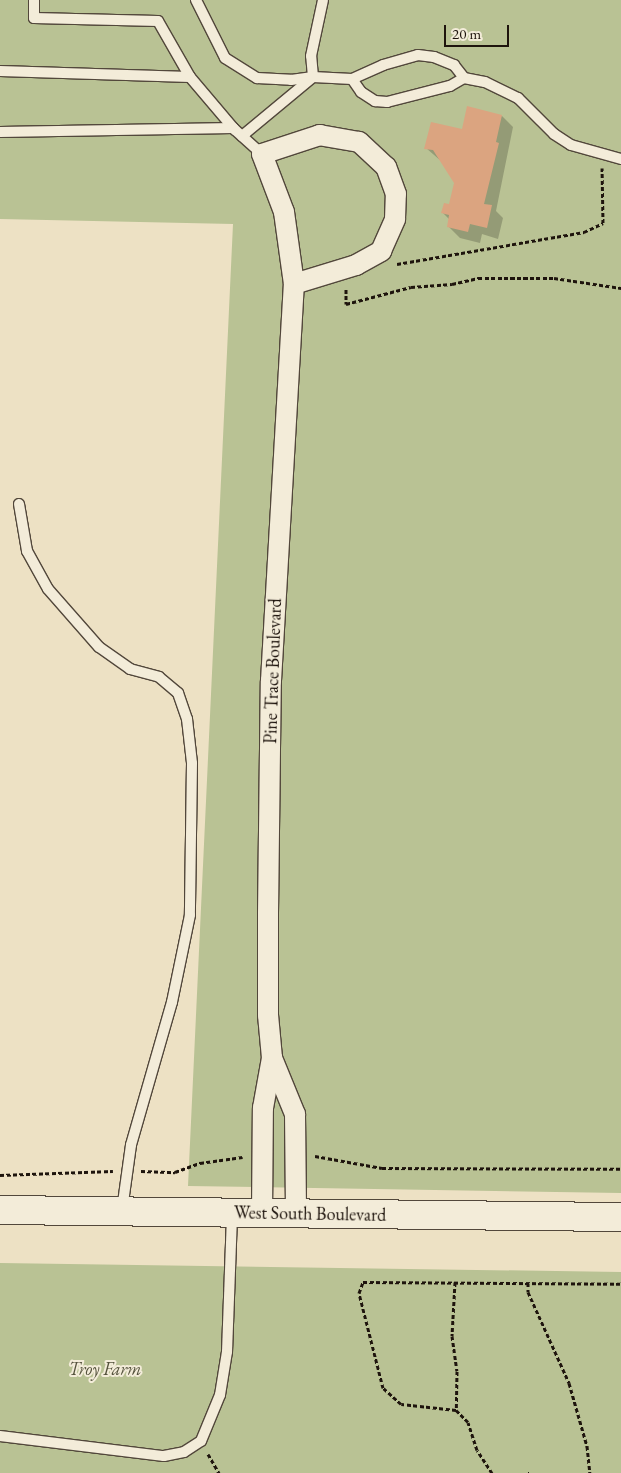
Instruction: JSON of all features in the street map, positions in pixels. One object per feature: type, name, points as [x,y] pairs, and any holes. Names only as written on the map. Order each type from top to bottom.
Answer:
[{"type":"main road","name":"West South Boulevard","points":[[0,1210],[621,1217]]},
{"type":"street","points":[[262,154],[320,136],[359,142],[386,167],[396,194],[395,218],[381,251],[356,266],[294,284]]},
{"type":"street","name":"Pine Trace Boulevard","points":[[262,154],[284,212],[294,284],[272,681],[268,1015],[272,1058],[263,1108],[262,1213]]},
{"type":"street","name":"Pine Trace Boulevard","points":[[272,1058],[295,1114],[296,1213]]},
{"type":"lane","points":[[34,0],[34,18],[158,21],[190,77],[239,133],[262,154]]},
{"type":"lane","points":[[196,0],[225,58],[257,78],[313,77],[352,79],[390,62],[418,55],[434,57],[454,65],[464,78]]},
{"type":"lane","points":[[313,77],[312,56],[323,0]]},
{"type":"lane","points":[[0,71],[190,77]]},
{"type":"lane","points":[[0,132],[239,133],[313,77]]},
{"type":"lane","points":[[352,79],[361,92],[374,101],[386,102],[450,86],[464,78],[485,82],[518,98],[554,134],[570,145],[621,159]]},
{"type":"lane","points":[[19,504],[27,551],[48,589],[99,647],[130,669],[159,677],[178,693],[188,719],[192,763],[190,915],[172,1002],[126,1170],[122,1211]]},
{"type":"lane","points":[[0,1436],[164,1456],[184,1452],[201,1441],[220,1395],[227,1352],[232,1212]]},
{"type":"path","points":[[391,265],[584,232],[603,223],[600,191],[602,155]]},
{"type":"path","points":[[347,284],[346,304],[411,287],[452,284],[478,278],[554,278],[621,288]]},
{"type":"path","points":[[0,1175],[126,1170],[175,1172],[200,1163],[246,1156]]},
{"type":"path","points":[[322,1158],[389,1168],[621,1169]]},
{"type":"path","points":[[492,1473],[477,1450],[468,1422],[456,1410],[401,1404],[383,1388],[359,1293],[363,1282],[621,1284]]},
{"type":"path","points":[[455,1282],[452,1336],[457,1371],[456,1410]]},
{"type":"path","points":[[528,1283],[528,1292],[569,1384],[587,1446],[590,1473]]},
{"type":"path","points":[[201,1441],[219,1473]]},
{"type":"green space","points":[[0,0],[621,0],[621,1193],[188,1186],[233,224],[0,219]]},
{"type":"green space","name":"Troy Farm","points":[[0,1263],[621,1272],[621,1473],[0,1473]]},
{"type":"building","points":[[467,106],[502,115],[496,142],[499,143],[484,204],[492,205],[487,228],[470,224],[468,232],[447,227],[449,215],[441,213],[444,203],[449,204],[454,183],[433,150],[424,149],[431,122],[462,129]]}]
